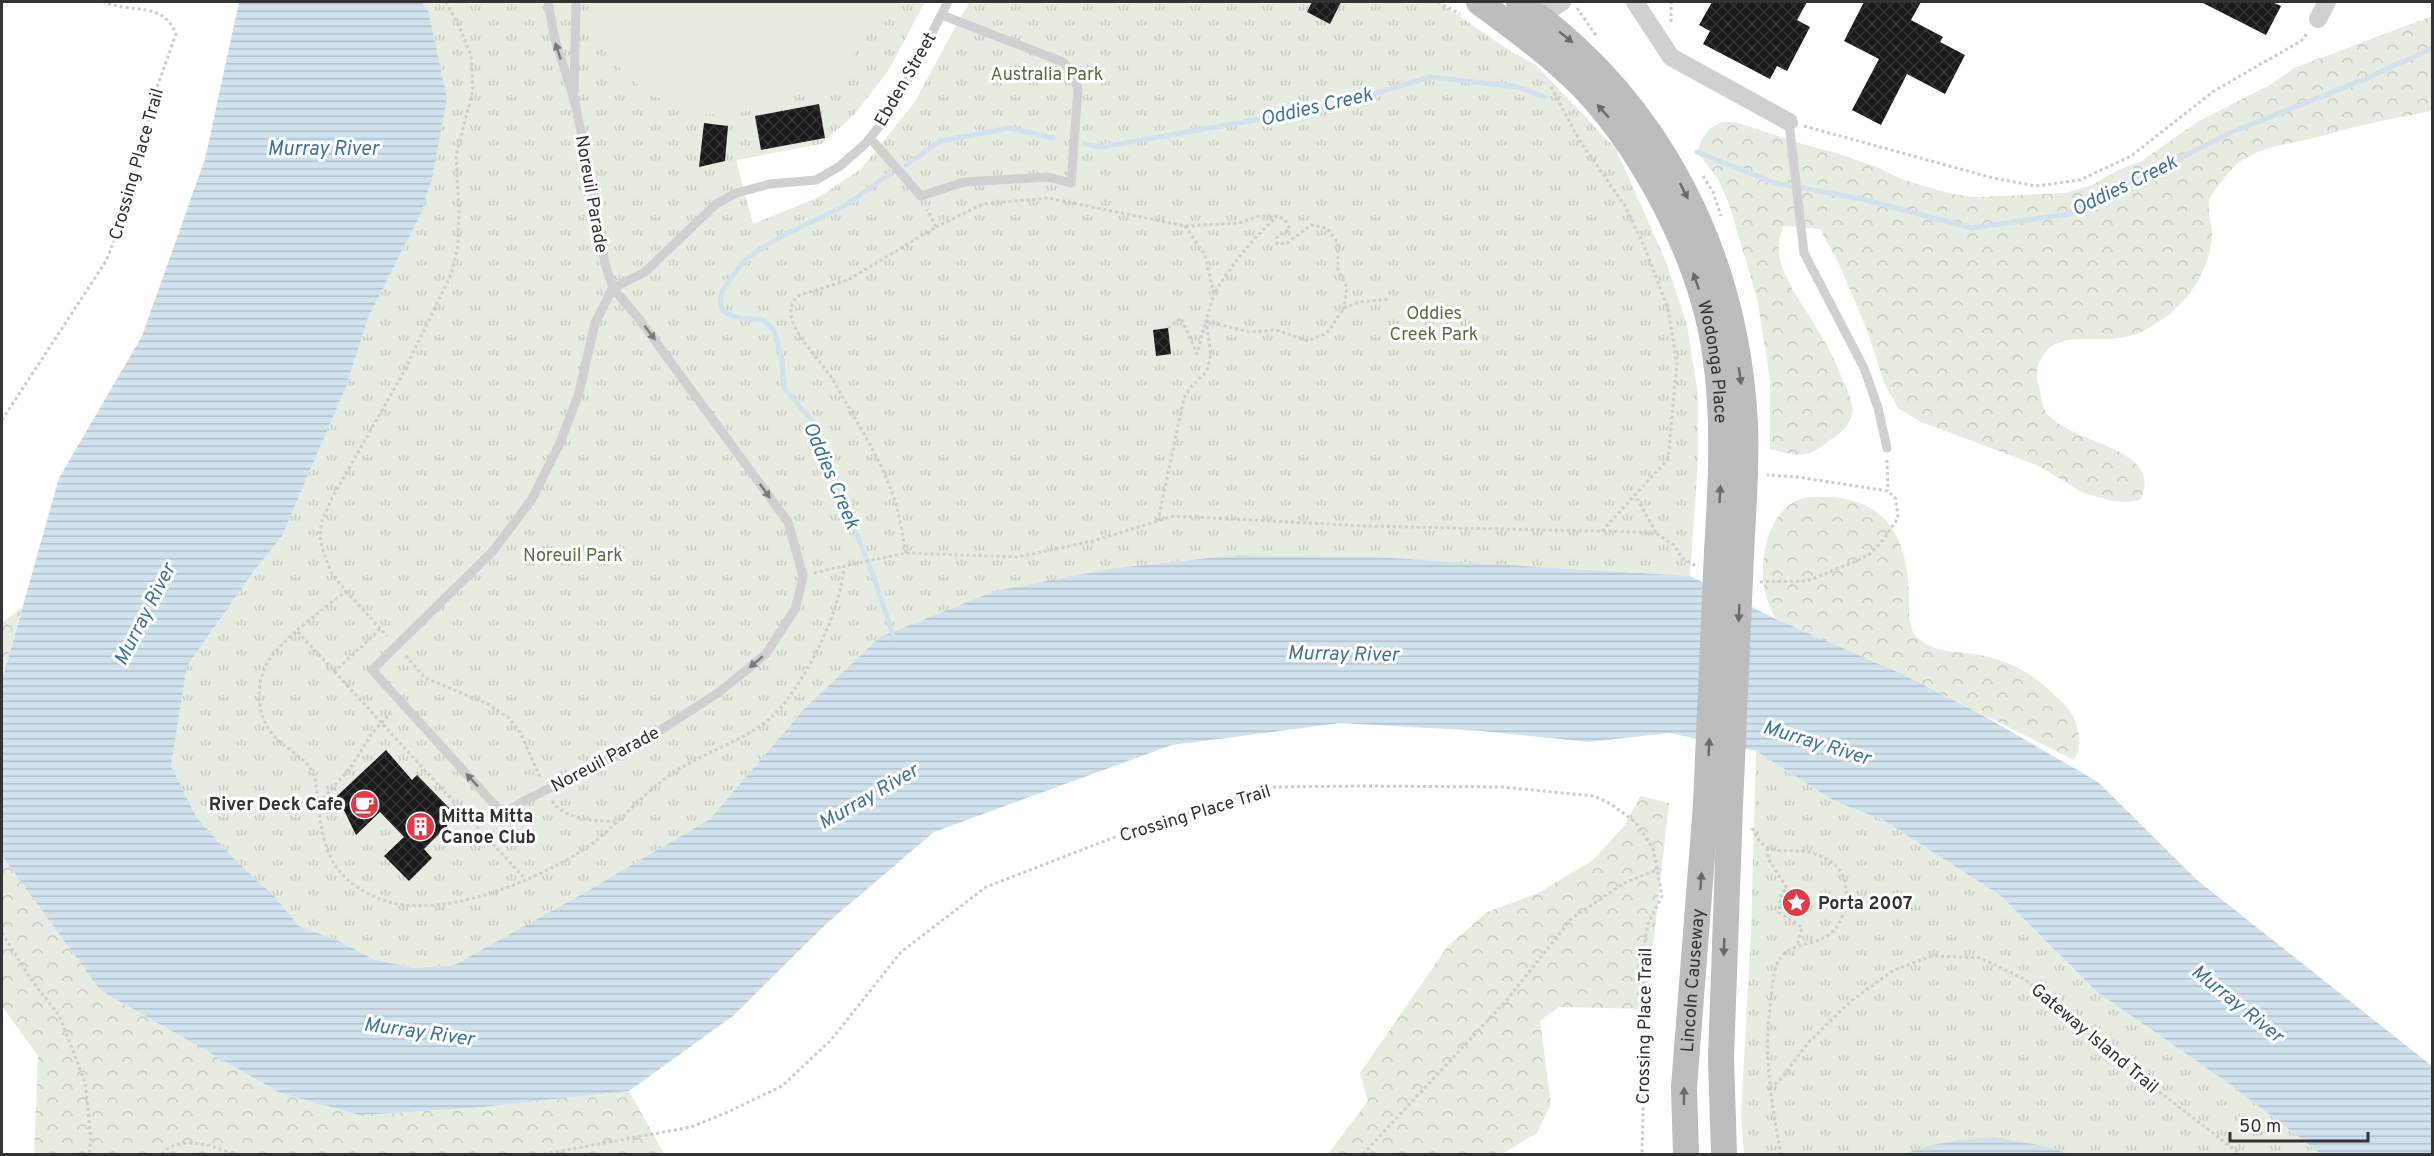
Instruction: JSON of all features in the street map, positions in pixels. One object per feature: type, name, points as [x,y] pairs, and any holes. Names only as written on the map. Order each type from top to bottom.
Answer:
[{"type":"main road","name":"Wodonga Place","points":[[1519,2],[1577,46],[1606,76],[1648,130],[1690,202],[1714,260],[1731,324],[1745,424],[1719,558]]},
{"type":"main road","name":"Wodonga Place","points":[[1474,11],[1546,53],[1584,88],[1617,126],[1651,180],[1671,218],[1687,255],[1709,320],[1715,353],[1723,447],[1719,558],[1718,805]]},
{"type":"main road","name":"Lincoln Causeway","points":[[1686,1155],[1684,1087],[1718,805]]},
{"type":"main road","name":"Lincoln Causeway","points":[[1718,805],[1724,1155]]},
{"type":"street","points":[[1540,16],[1562,2]]},
{"type":"street","points":[[1635,2],[1671,57],[1789,122]]},
{"type":"street","points":[[2318,19],[2327,2]]},
{"type":"lane","name":"Noreuil Parade","points":[[548,2],[555,40],[574,99],[589,168],[605,264],[613,288],[639,319],[788,522],[803,576],[795,609],[780,635],[766,654],[746,671],[718,693],[642,742],[503,814],[372,670],[493,551],[532,499],[560,443],[579,393],[596,323],[613,288]]},
{"type":"lane","name":"Noreuil Parade","points":[[574,99],[576,2]]},
{"type":"lane","name":"Ebden Street","points":[[613,288],[645,272],[716,204],[736,193],[770,184],[816,180],[840,166],[870,138],[898,98],[948,2]]},
{"type":"lane","points":[[870,138],[921,196],[964,182],[1048,177],[1071,183],[1078,89],[1072,72],[1063,62],[942,15]]},
{"type":"lane","points":[[1789,122],[1804,253],[1864,368],[1878,408],[1887,448]]},
{"type":"path","name":"Crossing Place Trail","points":[[2,420],[106,261],[128,205],[155,93],[176,34],[168,18],[158,12],[133,10],[104,2]]},
{"type":"path","points":[[1438,2],[1474,11]]},
{"type":"path","points":[[1789,122],[1993,178],[2036,186],[2080,180],[2131,156],[2214,91],[2301,41],[2318,19]]},
{"type":"path","points":[[1549,83],[1580,141],[1625,206],[1645,248],[1668,309],[1677,363],[1668,459],[1601,532]]},
{"type":"path","points":[[921,196],[936,227]]},
{"type":"path","points":[[906,553],[892,491],[831,377],[799,332],[791,316],[794,299],[848,280],[936,227],[983,204],[1048,198],[1185,226],[1239,223],[1260,216],[1278,216],[1285,220],[1290,229],[1278,237],[1277,244],[1287,243],[1311,225],[1327,228],[1338,243],[1338,270],[1347,288],[1344,308],[1327,333],[1308,341],[1276,330],[1249,332],[1206,321]]},
{"type":"path","points":[[1168,328],[1181,318],[1197,354],[1214,294],[1232,264],[1255,237],[1278,216]]},
{"type":"path","points":[[1185,226],[1204,255],[1214,294]]},
{"type":"path","points":[[1344,308],[1359,302],[1390,299]]},
{"type":"path","points":[[1158,521],[1184,399],[1190,388],[1207,371],[1211,354],[1206,321]]},
{"type":"path","points":[[1887,448],[1888,491]]},
{"type":"path","points":[[1757,582],[1807,581],[1870,554],[1898,518],[1896,499],[1888,491],[1798,477],[1765,475]]},
{"type":"path","points":[[1635,495],[1657,534],[1674,545],[1682,558],[1719,558]]},
{"type":"path","points":[[856,563],[906,553],[1018,557],[1093,541],[1174,516],[1365,526],[1657,534]]},
{"type":"path","points":[[803,576],[844,566]]},
{"type":"path","points":[[334,672],[380,629],[346,591]]},
{"type":"path","points":[[298,632],[525,879]]},
{"type":"path","points":[[396,645],[425,678],[486,703],[509,718],[520,732],[546,791],[554,804],[566,814],[593,822],[619,821]]},
{"type":"path","points":[[318,804],[351,767],[372,733],[401,702]]},
{"type":"path","name":"Crossing Place Trail","points":[[544,1155],[692,1126],[782,1086],[831,1040],[902,952],[986,887],[1138,828],[1274,787],[1502,787],[1594,796],[1611,804],[1635,822],[1653,848],[1662,896],[1648,924],[1642,956],[1645,1036],[1642,1155]]},
{"type":"path","points":[[1749,821],[1756,838],[1767,848],[1782,852],[1802,851],[1837,865],[1843,876],[1846,904],[1842,917],[1828,936],[1789,949],[1778,963],[1766,1034],[1770,1088],[1781,1155]]},
{"type":"path","points":[[1767,848],[1769,860],[1787,888],[1781,894],[1778,904],[1779,913],[1802,927],[1797,946]]},
{"type":"path","points":[[1363,1155],[1506,1001],[1571,919],[1624,883],[1657,870]]},
{"type":"path","points":[[2,933],[32,981],[59,1015],[85,1082],[92,1139],[89,1155]]},
{"type":"path","name":"Gateway Island Trail","points":[[1770,1088],[1781,1079],[1807,1044],[1851,1001],[1894,970],[1932,956],[1981,958],[2026,980],[2118,1060],[2240,1155]]},
{"type":"path","points":[[162,1155],[168,1148],[182,1143],[213,1148],[234,1155]]},
{"type":"green space","points":[[421,2],[925,2],[888,71],[855,114],[821,144],[736,160],[753,224],[817,198],[861,169],[914,103],[969,2],[1438,2],[1509,50],[1536,65],[1616,149],[1667,264],[1687,325],[1698,395],[1698,462],[1690,576],[1375,557],[1237,555],[1115,568],[803,710],[710,819],[454,965],[414,968],[373,959],[337,940],[299,926],[274,896],[234,859],[197,818],[171,766],[187,666],[254,571],[282,536],[346,387],[368,318],[404,247],[428,10]]},
{"type":"green space","points":[[592,2],[887,2],[859,48],[841,69],[820,86],[757,109],[737,113],[706,114],[674,105],[642,87],[627,75],[604,48],[597,33]]},
{"type":"green space","points":[[2432,16],[2432,111],[2276,146],[2246,158],[2231,170],[2211,196],[2209,201],[2212,231],[2210,250],[2201,275],[2177,308],[2139,333],[2116,338],[2066,340],[2048,349],[2042,357],[2037,375],[2044,409],[2055,421],[2071,431],[2110,447],[2140,468],[2145,482],[2140,500],[2112,501],[2084,493],[2037,465],[1921,422],[1898,408],[1884,383],[1867,330],[1840,266],[1820,229],[1784,226],[1779,251],[1781,264],[1837,367],[1850,398],[1852,414],[1849,422],[1837,436],[1807,454],[1794,455],[1770,449],[1770,380],[1757,298],[1729,204],[1718,179],[1697,152],[1710,128],[1722,122],[1735,122],[1836,153],[1877,167],[1901,179],[1952,194],[1977,197],[2065,193],[2092,185],[2118,170],[2142,161],[2197,122],[2270,85],[2294,68]]},
{"type":"green space","points":[[1809,497],[1835,497],[1850,500],[1878,513],[1896,534],[1901,547],[1908,576],[1910,620],[1913,632],[1928,645],[2003,661],[2033,677],[2065,706],[2073,717],[2079,741],[2074,760],[1902,674],[1776,619],[1764,588],[1764,555],[1768,539],[1783,511],[1794,502]]},
{"type":"green space","points":[[22,607],[2,680],[2,623]]},
{"type":"green space","points":[[1756,751],[1834,801],[1883,820],[2001,896],[2097,992],[2228,1083],[2321,1154],[1744,1154],[1741,1115],[1751,932]]},
{"type":"green space","points":[[1640,796],[1669,803],[1646,1009],[1559,1007],[1540,1021],[1551,1104],[1537,1133],[1502,1154],[1328,1154],[1368,1101],[1360,1073],[1447,947],[1487,912],[1536,894],[1592,861],[1625,825]]},
{"type":"green space","points":[[2,856],[100,990],[280,1093],[359,1115],[474,1108],[629,1091],[664,1154],[34,1154],[38,1056],[2,1006]]},
{"type":"water","name":"Murray River","points":[[239,2],[421,2],[428,10],[447,98],[432,178],[422,211],[368,318],[346,387],[282,536],[254,571],[187,666],[171,766],[197,818],[234,859],[274,896],[299,926],[337,940],[373,959],[414,968],[454,965],[710,819],[803,710],[880,637],[995,591],[1115,568],[1237,555],[1375,557],[1690,576],[1776,619],[1902,674],[1979,713],[2098,782],[2197,880],[2432,1066],[2432,1154],[2321,1154],[2228,1083],[2097,992],[2001,896],[1883,820],[1834,801],[1756,751],[1669,733],[1589,742],[1482,731],[1340,723],[1172,745],[934,832],[825,925],[733,1016],[629,1091],[474,1108],[359,1115],[280,1093],[100,990],[2,856],[2,680],[59,478],[142,336],[205,159]]},
{"type":"water","points":[[1995,1137],[2049,1147],[2069,1154],[1905,1154],[1949,1142]]},
{"type":"building","points":[[1312,2],[1341,2],[1330,24],[1307,12]]},
{"type":"building","points":[[1712,2],[1807,2],[1797,20],[1810,27],[1787,71],[1777,66],[1770,79],[1703,44],[1710,31],[1699,25]]},
{"type":"building","points":[[1864,2],[1921,2],[1911,20],[1943,37],[1940,42],[1965,55],[1945,94],[1907,74],[1881,125],[1852,110],[1879,59],[1844,41]]},
{"type":"building","points":[[2201,2],[2272,2],[2281,6],[2266,35]]},
{"type":"building","points":[[819,104],[825,138],[761,150],[755,116]]},
{"type":"building","points":[[704,123],[728,126],[725,161],[699,167]]},
{"type":"building","points":[[1168,328],[1171,354],[1156,356],[1153,330]]},
{"type":"building","points":[[386,750],[412,780],[417,775],[457,816],[424,849],[432,858],[409,881],[384,856],[404,837],[380,812],[356,835],[337,796]]},
{"type":"waterway","name":"Oddies Creek","points":[[1697,152],[1775,183],[1862,199],[1972,228],[2069,214],[2232,132],[2368,78],[2432,48]]},
{"type":"waterway","name":"Oddies Creek","points":[[1085,144],[1101,147],[1330,107],[1430,77],[1518,87],[1545,97]]},
{"type":"waterway","name":"Oddies Creek","points":[[906,165],[940,141],[1009,128],[1053,138]]},
{"type":"waterway","name":"Oddies Creek","points":[[891,173],[845,205],[781,237],[749,257],[731,278],[720,298],[721,306],[730,315],[739,318],[761,319],[774,330],[782,360],[784,388],[813,422],[874,578],[894,638]]},
{"type":"place","name":"River Deck Cafe","points":[[364,804]]},
{"type":"place","name":"Mitta Mitta Canoe Club","points":[[420,826]]},
{"type":"place","name":"Porta 2007","points":[[1797,903]]},
{"type":"park label","name":"Australia Park","points":[[1047,74]]},
{"type":"park label","name":"Oddies Creek Park","points":[[1434,323]]},
{"type":"park label","name":"Noreuil Park","points":[[573,555]]}]
